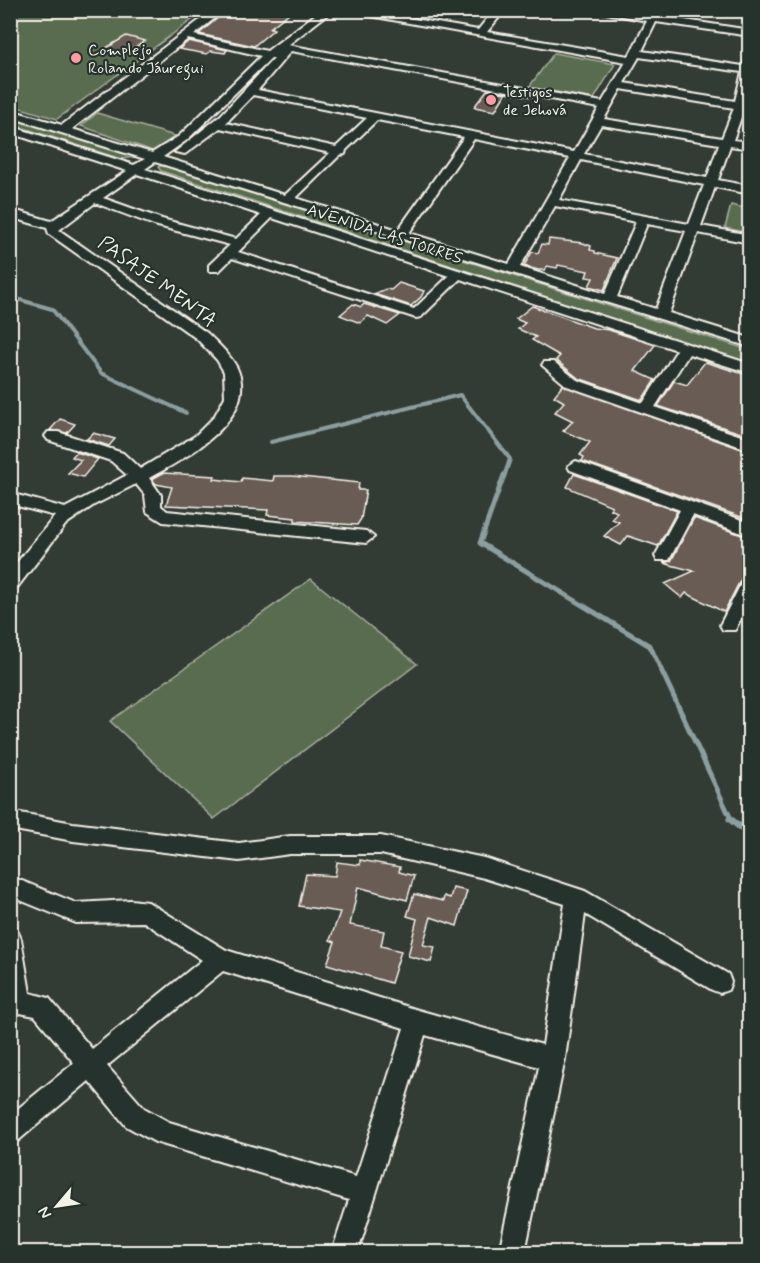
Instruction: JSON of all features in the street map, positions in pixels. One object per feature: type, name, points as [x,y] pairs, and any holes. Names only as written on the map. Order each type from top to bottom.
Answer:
[{"type":"street","points":[[63,130],[220,10]]},
{"type":"street","points":[[10,213],[53,226],[135,169],[193,145],[252,92],[283,50],[328,10]]},
{"type":"street","points":[[186,36],[268,54],[283,50],[341,10],[633,57],[749,67],[745,106],[725,142],[661,315]]},
{"type":"street","points":[[480,34],[500,10]]},
{"type":"street","points":[[596,10],[654,15],[750,33]]},
{"type":"street","points":[[301,15],[313,21]]},
{"type":"street","points":[[513,270],[633,57],[654,15]]},
{"type":"street","points":[[283,50],[605,106]]},
{"type":"street","points":[[162,159],[268,54]]},
{"type":"street","points":[[617,85],[745,106]]},
{"type":"street","points":[[252,92],[576,158],[750,190]]},
{"type":"street","name":"AVENIDA LAS TORRES","points":[[10,113],[750,343]]},
{"type":"street","points":[[288,199],[341,152],[374,117]]},
{"type":"street","points":[[597,121],[750,146]]},
{"type":"street","points":[[216,124],[341,152]]},
{"type":"street","name":"AVENIDA LAS TORRES","points":[[10,129],[750,369]]},
{"type":"street","points":[[401,235],[470,136]]},
{"type":"street","points":[[92,198],[416,314],[458,274]]},
{"type":"street","points":[[551,202],[750,239]]},
{"type":"street","points":[[214,268],[270,213]]},
{"type":"street","points":[[610,299],[643,219]]},
{"type":"street","name":"PASAJE MENTA","points":[[10,584],[68,514],[182,454],[213,428],[223,415],[232,394],[231,372],[220,354],[202,336],[53,231],[53,226]]},
{"type":"street","points":[[647,408],[686,348]]},
{"type":"street","points":[[549,365],[572,383],[750,445]]},
{"type":"street","points":[[53,436],[117,457],[136,478],[149,487],[153,495],[153,508],[163,516],[366,537]]},
{"type":"street","points":[[576,466],[750,530]]},
{"type":"street","points":[[10,498],[68,514]]},
{"type":"street","points":[[663,556],[689,508]]},
{"type":"street","points":[[729,625],[750,583]]},
{"type":"street","points":[[10,820],[73,832],[239,852],[290,845],[381,845],[484,868],[577,898],[720,982]]},
{"type":"street","points":[[10,886],[76,913],[131,910],[148,912],[220,959],[418,1021],[553,1059]]},
{"type":"street","points":[[512,1252],[553,1059],[577,898]]},
{"type":"street","points":[[10,939],[15,1004],[41,1006],[135,1117],[164,1133],[364,1192]]},
{"type":"street","points":[[10,1131],[220,959]]},
{"type":"street","points":[[345,1252],[418,1021]]},
{"type":"green space","name":"Complejo Rolando Jáuregui","points":[[11,11],[204,11],[57,119],[11,105]]},
{"type":"green space","points":[[554,53],[615,64],[594,99],[529,87]]},
{"type":"green space","points":[[97,113],[175,136],[156,152],[81,126]]},
{"type":"green space","points":[[11,115],[134,155],[134,157],[121,159],[11,124]]},
{"type":"green space","points":[[162,165],[749,350],[749,363],[161,171],[158,167]]},
{"type":"green space","points":[[731,205],[749,209],[749,233],[725,228]]},
{"type":"green space","points":[[311,579],[417,664],[214,819],[110,721]]},
{"type":"building","points":[[227,10],[293,10],[270,28],[274,29],[254,46],[199,34]]},
{"type":"building","points":[[126,36],[145,41],[122,55],[103,50]]},
{"type":"building","points":[[189,41],[227,50],[225,53],[211,51],[207,54],[179,49]]},
{"type":"building","name":"Testigos de Jehová","points":[[487,90],[506,93],[495,111],[474,107]]},
{"type":"building","points":[[549,239],[583,243],[591,246],[590,250],[595,253],[617,258],[604,290],[589,286],[593,278],[586,277],[588,271],[558,265],[557,268],[547,266],[545,270],[524,266],[532,252],[538,253],[542,244],[548,245]]},
{"type":"building","points":[[399,283],[424,291],[411,306],[374,294],[386,289],[391,290]]},
{"type":"building","points":[[353,304],[361,307],[364,304],[400,315],[387,325],[368,316],[360,323],[340,315]]},
{"type":"building","points":[[532,306],[594,328],[609,330],[655,345],[635,371],[655,380],[642,400],[578,378],[556,360],[560,356],[532,340],[536,337],[518,329],[525,323],[516,319]]},
{"type":"building","points":[[705,362],[750,376],[750,436],[658,406],[674,381],[687,385]]},
{"type":"building","points":[[563,385],[750,452],[750,520],[582,461],[584,457],[580,455],[590,442],[563,431],[573,421],[555,412],[564,402],[554,396]]},
{"type":"building","points":[[60,419],[75,424],[67,433],[50,430]]},
{"type":"building","points":[[93,433],[115,439],[109,446],[87,439]]},
{"type":"building","points":[[76,452],[98,459],[83,477],[68,473],[81,460],[72,457]]},
{"type":"building","points":[[163,473],[215,476],[214,479],[241,482],[242,478],[273,481],[274,476],[292,476],[359,483],[358,490],[366,490],[361,519],[357,525],[295,521],[295,518],[267,515],[268,510],[166,505],[172,487],[156,484],[152,479]]},
{"type":"building","points":[[574,474],[677,511],[658,546],[628,536],[621,545],[604,536],[619,522],[612,519],[617,512],[610,509],[612,506],[567,487]]},
{"type":"building","points":[[694,518],[750,538],[750,575],[742,577],[724,612],[686,593],[682,598],[665,584],[694,571],[663,563],[671,561]]},
{"type":"building","points":[[360,860],[400,867],[399,872],[414,876],[407,900],[358,887],[350,925],[384,931],[381,946],[401,951],[391,983],[327,964],[335,942],[330,940],[340,912],[299,906],[306,874],[335,876],[337,862],[360,865]]},
{"type":"building","points":[[453,888],[467,891],[457,926],[431,917],[423,945],[435,947],[431,962],[408,956],[417,919],[407,916],[414,894],[443,901],[444,896],[450,898]]},
{"type":"waterway","points":[[10,297],[52,309],[101,373],[186,413]]},
{"type":"waterway","points":[[271,442],[460,395],[510,459],[504,477]]},
{"type":"waterway","points":[[504,475],[480,543],[650,646],[732,820]]},
{"type":"waterway","points":[[732,820],[750,835]]},
{"type":"place","name":"Complejo Rolando Jáuregui","points":[[76,58]]},
{"type":"place","name":"Testigos de Jehová","points":[[491,100]]}]
